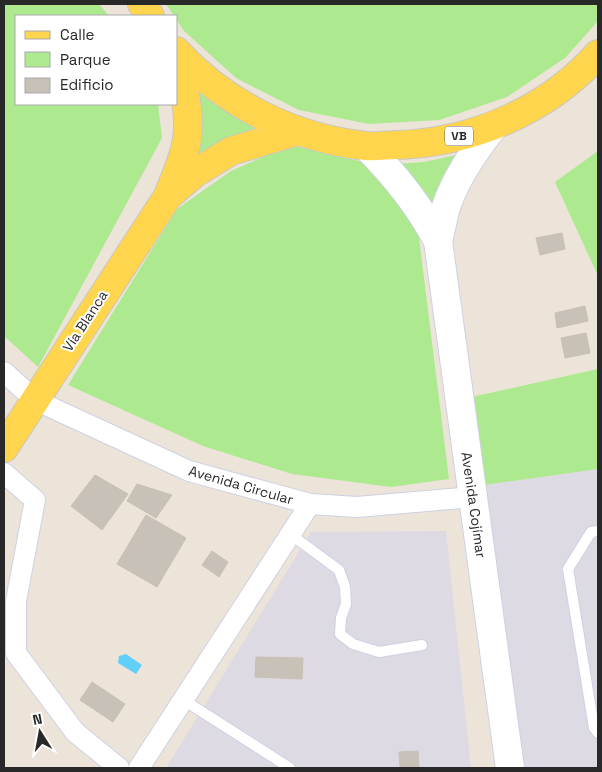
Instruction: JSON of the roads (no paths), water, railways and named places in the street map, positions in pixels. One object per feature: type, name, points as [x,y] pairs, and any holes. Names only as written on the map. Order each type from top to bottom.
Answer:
[{"type":"main road","points":[[142,4],[149,15]]},
{"type":"main road","name":"VB","points":[[178,53],[207,80],[250,110],[298,131],[366,146],[432,142],[494,126],[543,100],[569,82],[598,54]]},
{"type":"main road","name":"Vía Blanca","points":[[4,448],[168,196],[184,154],[187,127],[187,103],[178,73]]},
{"type":"main road","name":"Avenida Cojímar","points":[[438,242],[446,207],[460,177],[473,152],[494,126]]},
{"type":"main road","name":"Vía Blanca","points":[[168,196],[195,173],[231,151],[298,131]]},
{"type":"main road","name":"Avenida Cojímar","points":[[366,146],[405,188],[426,218],[438,242],[510,768]]},
{"type":"street","name":"Avenida Circular","points":[[4,372],[35,400],[188,471],[310,504],[357,507],[473,497]]},
{"type":"street","points":[[4,474],[35,500],[16,601],[16,653],[75,732],[119,768]]},
{"type":"street","points":[[139,768],[182,698],[310,504]]},
{"type":"lane","points":[[598,531],[591,532],[568,569],[594,728],[598,733]]},
{"type":"lane","points":[[290,534],[339,570],[345,587],[346,604],[341,618],[340,634],[353,644],[379,652],[422,645]]},
{"type":"lane","points":[[182,698],[290,768]]},
{"type":"water","points":[[126,654],[142,665],[136,674],[118,663],[119,656]]}]
